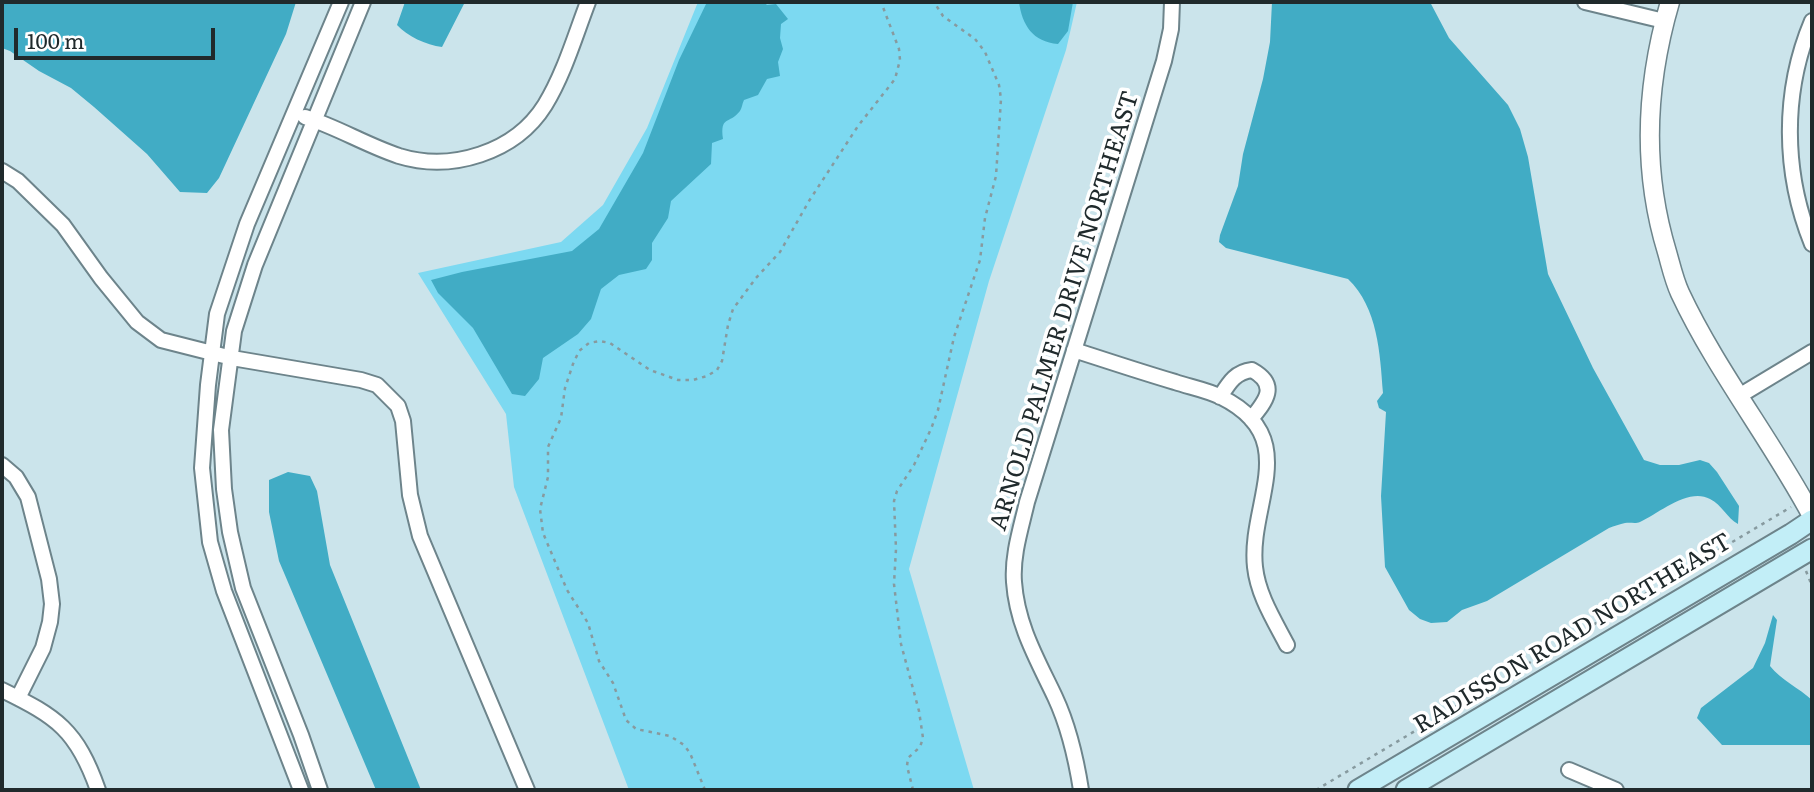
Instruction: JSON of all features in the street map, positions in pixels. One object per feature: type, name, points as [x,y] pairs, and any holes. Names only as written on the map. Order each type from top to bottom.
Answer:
[{"type":"main road","name":"RADISSON ROAD NORTHEAST","points":[[1358,790],[1791,534],[1812,518]]},
{"type":"main road","name":"RADISSON ROAD NORTHEAST","points":[[1406,790],[1812,546]]},
{"type":"street","points":[[301,790],[224,592],[210,542],[202,468],[217,314],[239,250],[341,2]]},
{"type":"street","points":[[320,790],[243,589],[230,532],[224,489],[221,430],[234,331],[255,265],[363,2]]},
{"type":"street","points":[[295,114],[416,160],[449,162],[481,155],[516,136],[544,107],[588,2]]},
{"type":"street","name":"ARNOLD PALMER DRIVE NORTHEAST","points":[[1080,790],[1076,755],[1056,699],[1032,653],[1020,618],[1014,581],[1015,557],[1027,502],[1164,61],[1171,29],[1172,2]]},
{"type":"street","points":[[1584,2],[1664,21]]},
{"type":"street","points":[[1670,2],[1653,75],[1649,119],[1650,155],[1655,202],[1679,291],[1812,518]]},
{"type":"street","points":[[1812,21],[1797,66],[1790,134],[1798,203],[1812,244]]},
{"type":"street","points":[[2,171],[19,181],[63,225],[100,278],[136,322],[161,340],[232,358],[377,385],[398,406],[403,421],[410,495],[420,536],[527,790]]},
{"type":"street","points":[[1074,350],[1220,397],[1251,419],[1261,435],[1267,453],[1267,479],[1254,547],[1258,586],[1287,645]]},
{"type":"street","points":[[1739,396],[1812,352]]},
{"type":"street","points":[[1220,397],[1239,373],[1252,370],[1261,374],[1268,388],[1267,396],[1251,419]]},
{"type":"street","points":[[2,465],[16,477],[28,497],[49,579],[52,604],[43,648],[18,698]]},
{"type":"street","points":[[2,690],[41,709],[70,734],[87,760],[98,790]]},
{"type":"street","points":[[1569,770],[1616,790]]},
{"type":"path","points":[[705,790],[684,745],[670,736],[636,729],[626,720],[613,683],[599,661],[588,623],[567,590],[543,533],[540,509],[548,477],[548,447],[561,418],[565,388],[573,365],[579,351],[589,344],[600,341],[610,343],[650,370],[678,380],[694,380],[717,370],[722,361],[733,309],[780,252],[809,201],[858,126],[895,79],[899,69],[899,49],[881,2]]},
{"type":"path","points":[[913,790],[907,766],[908,758],[920,747],[923,738],[919,711],[901,644],[894,584],[894,500],[931,429],[954,337],[980,260],[985,218],[996,176],[1001,99],[999,85],[985,52],[975,39],[943,16],[933,2]]},
{"type":"path","points":[[1316,790],[1784,512]]},
{"type":"shaded area","points":[[2,2],[296,2],[286,34],[219,178],[207,193],[180,192],[147,154],[71,88],[2,48]]},
{"type":"shaded area","points":[[405,2],[465,2],[442,47],[417,39],[397,25]]},
{"type":"shaded area","points":[[698,2],[1077,2],[1066,50],[989,281],[909,569],[974,790],[629,790],[514,487],[506,414],[418,273],[561,242],[603,205],[647,128]]},
{"type":"shaded area","points":[[707,2],[776,4],[788,19],[781,24],[780,38],[783,49],[778,62],[780,76],[767,79],[758,95],[744,100],[740,111],[724,123],[723,139],[712,143],[711,164],[671,201],[668,218],[652,243],[652,260],[646,269],[619,275],[601,289],[591,319],[578,334],[543,358],[539,379],[525,396],[512,394],[473,328],[438,293],[431,280],[572,251],[599,229],[643,153],[679,60]]},
{"type":"shaded area","points":[[1019,2],[1073,2],[1068,31],[1058,44],[1042,40],[1030,31]]},
{"type":"shaded area","points":[[1272,2],[1430,2],[1449,38],[1508,105],[1520,129],[1528,157],[1548,274],[1593,368],[1644,460],[1660,465],[1679,465],[1700,460],[1709,463],[1739,506],[1738,524],[1710,499],[1693,496],[1640,522],[1609,528],[1487,601],[1462,610],[1447,622],[1431,623],[1420,619],[1409,610],[1385,567],[1381,496],[1386,412],[1379,408],[1377,401],[1383,393],[1380,362],[1376,332],[1366,303],[1348,279],[1226,248],[1219,242],[1238,186],[1243,154],[1263,79],[1270,42]]},
{"type":"shaded area","points":[[288,472],[310,476],[317,491],[330,565],[421,790],[376,790],[279,561],[269,512],[269,480]]},
{"type":"shaded area","points":[[1773,615],[1777,620],[1770,666],[1779,676],[1812,700],[1812,745],[1722,745],[1697,718],[1701,708],[1753,668],[1765,643]]}]
